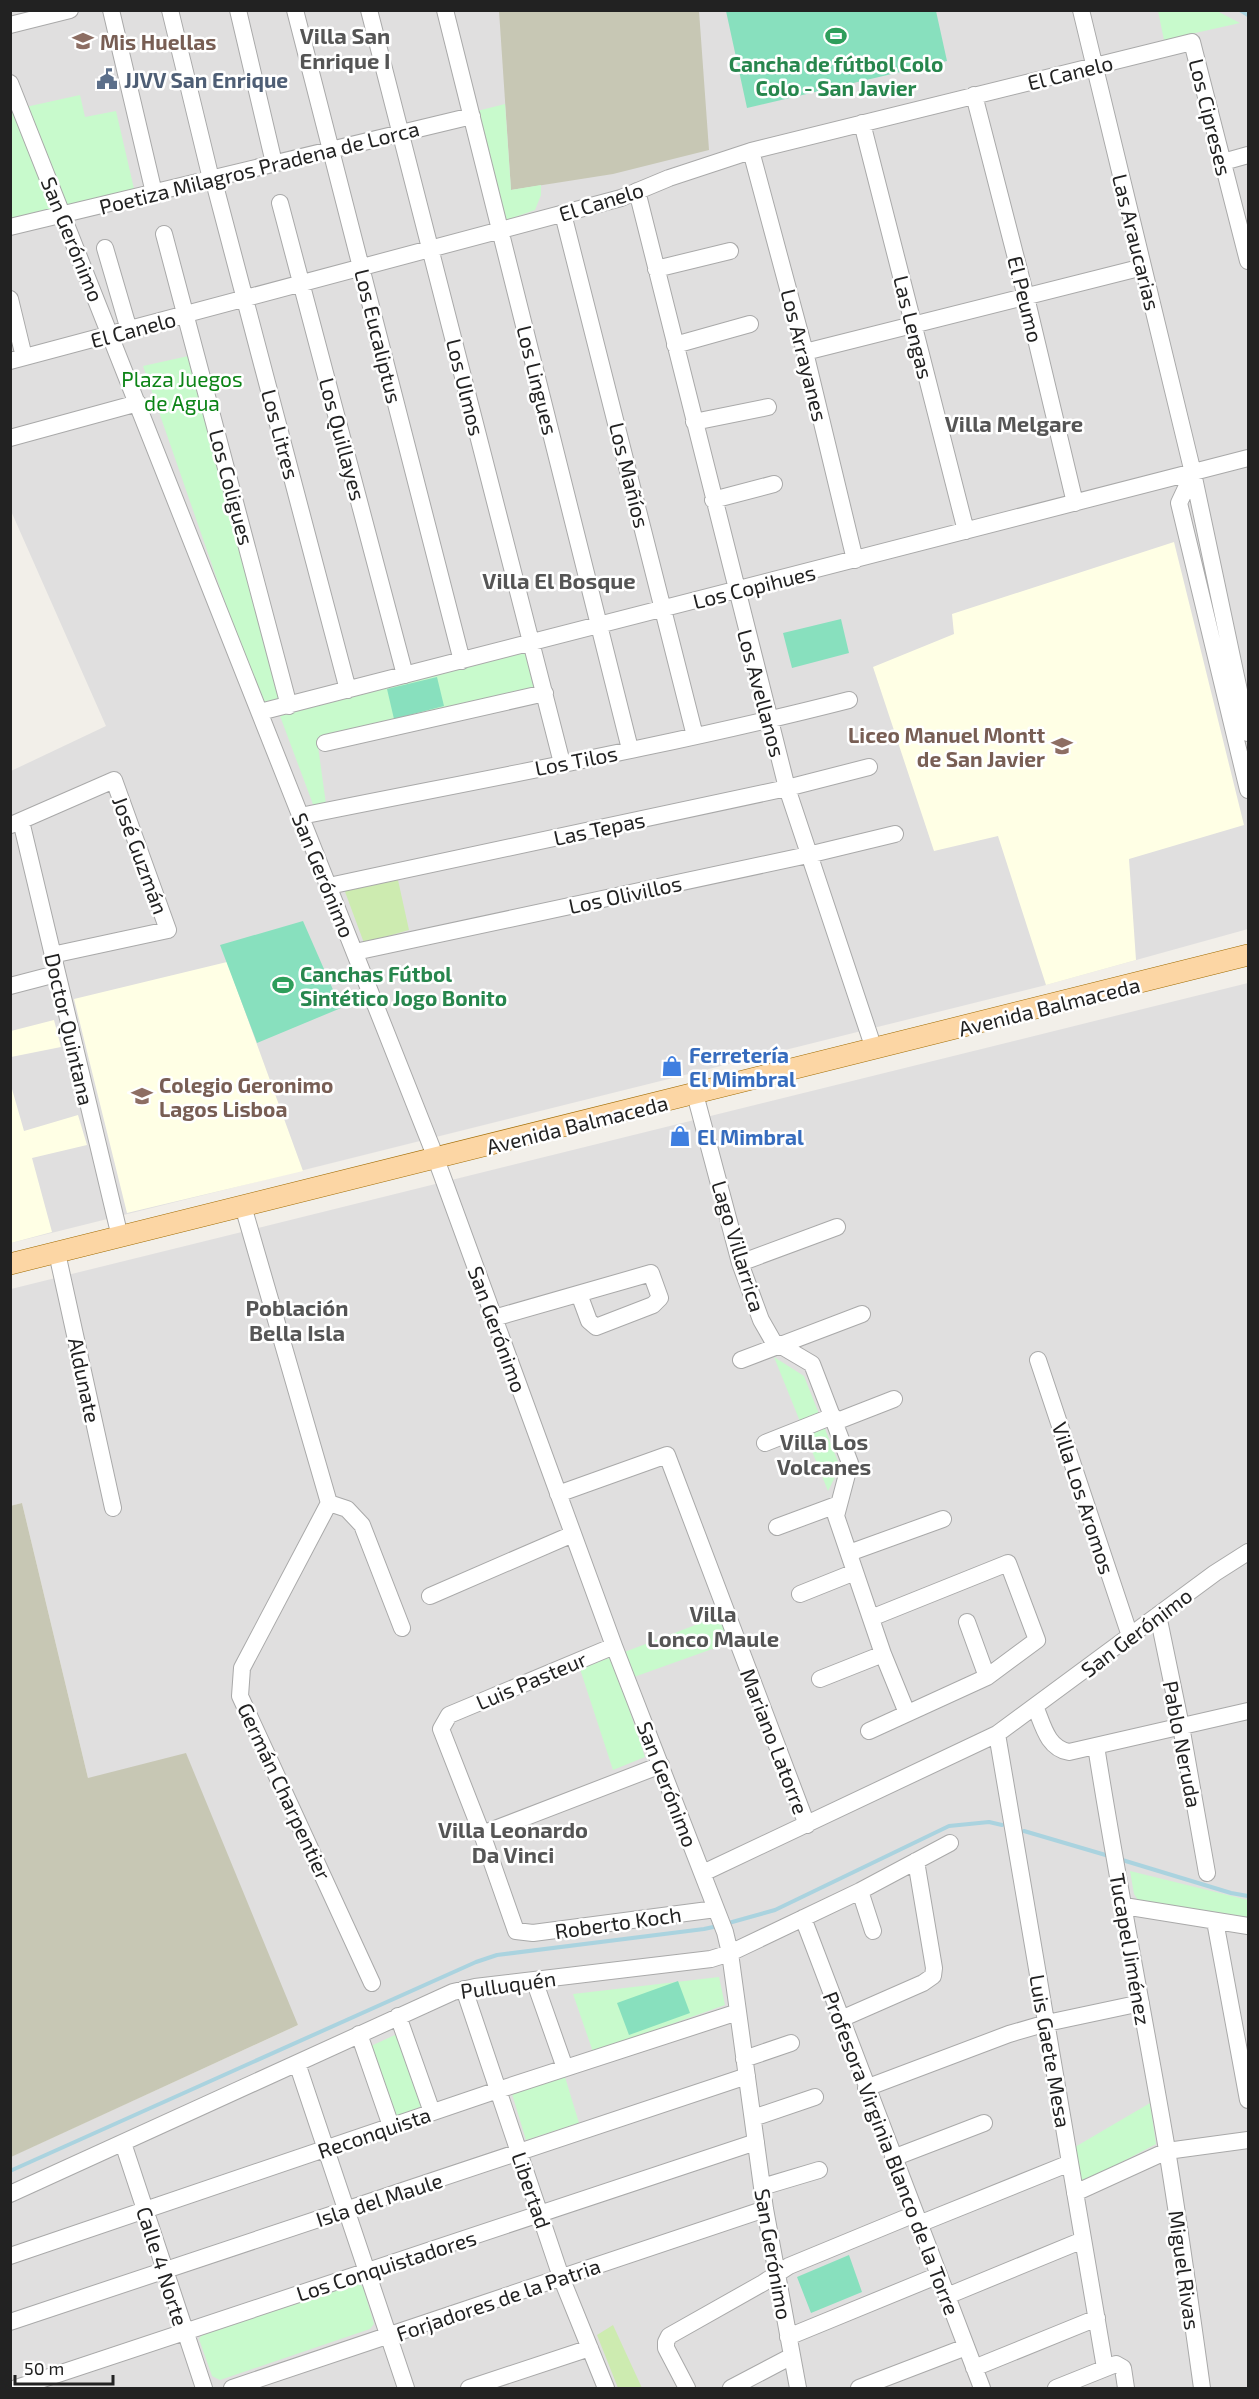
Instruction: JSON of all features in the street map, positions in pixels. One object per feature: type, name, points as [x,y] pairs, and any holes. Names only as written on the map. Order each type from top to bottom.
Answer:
[{"type":"main road","name":"Avenida Balmaceda","points":[[10,1264],[1248,955]]},
{"type":"street","points":[[10,25],[70,10]]},
{"type":"street","points":[[111,10],[154,193]]},
{"type":"street","name":"Los Litres","points":[[170,10],[212,179],[348,690]]},
{"type":"street","points":[[238,10],[274,163]]},
{"type":"street","name":"Los Eucaliptus","points":[[295,10],[462,661]]},
{"type":"street","name":"Los Ulmos","points":[[369,10],[562,763]]},
{"type":"street","name":"Los Lingues","points":[[445,10],[630,749]]},
{"type":"street","name":"Las Araucarias","points":[[1082,10],[1193,473],[1248,733]]},
{"type":"street","name":"El Canelo","points":[[17,359],[621,198],[669,178],[751,151],[1192,42]]},
{"type":"street","name":"Los Cipreses","points":[[1192,42],[1248,261]]},
{"type":"street","name":"San Gerónimo","points":[[10,83],[436,1159],[614,1646],[724,1932],[730,1953],[765,2210],[798,2388]]},
{"type":"street","name":"El Peumo","points":[[974,95],[1026,297],[1075,503]]},
{"type":"street","name":"Poetiza Milagros Pradena de Lorca","points":[[10,227],[472,116]]},
{"type":"street","name":"Las Lengas","points":[[862,123],[966,531]]},
{"type":"street","name":"Los Arrayanes","points":[[751,151],[805,352],[855,560]]},
{"type":"street","points":[[1222,162],[1248,155]]},
{"type":"street","name":"Los Avellanos","points":[[637,191],[787,788],[874,1049]]},
{"type":"street","name":"Los Quillayes","points":[[280,203],[405,675]]},
{"type":"street","name":"Los Mañíos","points":[[563,214],[695,736]]},
{"type":"street","name":"Los Coligues","points":[[164,234],[289,706]]},
{"type":"street","points":[[105,248],[129,330]]},
{"type":"street","points":[[656,268],[729,251]]},
{"type":"street","points":[[805,352],[1143,267]]},
{"type":"street","points":[[10,299],[17,359]]},
{"type":"street","points":[[675,345],[750,324]]},
{"type":"street","points":[[10,438],[138,403]]},
{"type":"street","points":[[694,422],[768,407]]},
{"type":"street","name":"Los Copihues","points":[[260,712],[1248,459]]},
{"type":"street","points":[[1193,473],[1179,503],[1248,790]]},
{"type":"street","points":[[713,500],[774,484]]},
{"type":"street","points":[[325,743],[544,693]]},
{"type":"street","name":"Los Tilos","points":[[301,816],[695,736],[849,700]]},
{"type":"street","name":"Las Tepas","points":[[329,886],[787,788],[869,767]]},
{"type":"street","name":"José Guzmán","points":[[16,824],[114,780],[168,930],[52,955]]},
{"type":"street","name":"Doctor Quintana","points":[[16,824],[52,955],[120,1237]]},
{"type":"street","name":"Los Olivillos","points":[[355,952],[808,855],[895,834]]},
{"type":"street","points":[[10,986],[56,974]]},
{"type":"street","name":"Lago Villarrica","points":[[695,1094],[740,1263],[761,1320],[773,1341],[812,1364],[850,1463],[836,1516],[907,1713]]},
{"type":"street","points":[[243,1206],[329,1503],[347,1509],[362,1525],[402,1629]]},
{"type":"street","points":[[740,1263],[837,1227]]},
{"type":"street","name":"Aldunate","points":[[57,1253],[113,1508]]},
{"type":"street","points":[[494,1318],[651,1273],[660,1298],[653,1305],[596,1327],[589,1321],[579,1294]]},
{"type":"street","points":[[741,1360],[862,1314]]},
{"type":"street","name":"Villa Los Aromos","points":[[1038,1360],[1130,1636]]},
{"type":"street","points":[[765,1443],[894,1400]]},
{"type":"street","name":"Mariano Latorre","points":[[558,1494],[667,1455],[807,1825]]},
{"type":"street","name":"Germán Charpentier","points":[[329,1503],[242,1668],[240,1696],[372,1983]]},
{"type":"street","points":[[777,1527],[839,1504]]},
{"type":"street","points":[[849,1553],[943,1519]]},
{"type":"street","points":[[430,1596],[573,1534]]},
{"type":"street","name":"San Gerónimo","points":[[703,1873],[997,1734],[1222,1568],[1248,1552]]},
{"type":"street","points":[[869,1731],[987,1677],[1036,1640],[1008,1563],[871,1618]]},
{"type":"street","points":[[800,1594],[855,1572]]},
{"type":"street","name":"Pablo Neruda","points":[[1158,1615],[1181,1726],[1207,1872]]},
{"type":"street","points":[[967,1622],[987,1677]]},
{"type":"street","name":"Luis Pasteur","points":[[482,1834],[441,1729],[449,1715],[614,1646]]},
{"type":"street","points":[[820,1679],[884,1654]]},
{"type":"street","points":[[1035,1707],[1051,1742],[1059,1749],[1075,1752],[1248,1711]]},
{"type":"street","name":"Luis Gaete Mesa","points":[[997,1734],[1105,2368]]},
{"type":"street","name":"Tucapel Jiménez","points":[[1096,1746],[1111,1844],[1167,2151]]},
{"type":"street","points":[[482,1834],[660,1765]]},
{"type":"street","name":"Roberto Koch","points":[[482,1834],[516,1931],[521,1933],[717,1912]]},
{"type":"street","name":"Pulluquén","points":[[10,2194],[398,2016],[464,1989],[711,1959],[730,1953],[860,1891],[950,1843]]},
{"type":"street","points":[[841,2019],[923,1983],[933,1976],[934,1968],[916,1861]]},
{"type":"street","points":[[860,1891],[873,1932]]},
{"type":"street","points":[[1124,1906],[1248,1926]]},
{"type":"street","name":"Profesora Virginia Blanco de la Torre","points":[[803,1918],[982,2388]]},
{"type":"street","points":[[1215,1921],[1248,2100]]},
{"type":"street","points":[[534,1980],[565,2068]]},
{"type":"street","name":"Libertad","points":[[464,1989],[561,2277],[606,2388]]},
{"type":"street","points":[[866,2088],[989,2040],[1047,2023],[1141,2003]]},
{"type":"street","name":"Reconquista","points":[[10,2256],[432,2112],[738,2012]]},
{"type":"street","points":[[398,2016],[432,2112]]},
{"type":"street","points":[[360,2034],[391,2126]]},
{"type":"street","points":[[744,2059],[791,2043]]},
{"type":"street","points":[[297,2063],[406,2388]]},
{"type":"street","name":"Isla del Maule","points":[[10,2322],[747,2076]]},
{"type":"street","points":[[753,2118],[815,2097]]},
{"type":"street","points":[[893,2158],[984,2123]]},
{"type":"street","points":[[1075,2193],[1167,2151],[1248,2140]]},
{"type":"street","name":"Los Conquistadores","points":[[16,2388],[756,2142]]},
{"type":"street","name":"Calle 4 Norte","points":[[123,2143],[204,2388]]},
{"type":"street","name":"Miguel Rivas","points":[[1167,2151],[1202,2388]]},
{"type":"street","points":[[687,2388],[666,2348],[666,2339],[672,2334],[789,2266],[1070,2163]]},
{"type":"street","points":[[762,2187],[819,2170]]},
{"type":"street","name":"Forjadores de la Patria","points":[[232,2388],[765,2210]]},
{"type":"street","points":[[947,2296],[1083,2240]]},
{"type":"street","points":[[788,2337],[939,2275]]},
{"type":"street","points":[[974,2368],[1097,2318]]},
{"type":"street","points":[[859,2388],[966,2347]]},
{"type":"street","points":[[469,2388],[590,2348]]},
{"type":"street","points":[[731,2388],[792,2356]]},
{"type":"street","points":[[1056,2388],[1116,2364],[1123,2368],[1126,2388]]},
{"type":"shaded area","points":[[11,11],[1248,11],[1248,929],[1046,985],[11,1243],[11,771],[106,726],[11,511]]},
{"type":"shaded area","points":[[499,11],[699,11],[709,150],[613,174],[511,190]]},
{"type":"shaded area","name":"Liceo Manuel Montt de San Javier","points":[[1174,542],[1244,825],[1129,859],[1136,960],[1046,985],[998,836],[934,851],[873,667],[954,634],[952,614]]},
{"type":"shaded area","points":[[227,962],[303,1171],[127,1213],[74,999]]},
{"type":"shaded area","points":[[1248,983],[1248,2388],[11,2388],[10,2157],[298,2025],[88,1778],[22,1503],[11,1506],[11,1289]]},
{"type":"shaded area","points":[[54,1020],[61,1047],[11,1057],[11,1031]]},
{"type":"shaded area","points":[[10,1082],[24,1131],[78,1115],[87,1145],[32,1158],[52,1232],[11,1243]]},
{"type":"shaded area","points":[[22,1503],[88,1778],[186,1753],[298,2025],[11,2157],[10,1506]]},
{"type":"green space","name":"Cancha de fútbol Colo Colo - San Javier","points":[[726,11],[936,11],[947,61],[747,108]]},
{"type":"green space","points":[[1158,11],[1217,11],[1240,23],[1164,40]]},
{"type":"green space","points":[[80,95],[85,117],[116,111],[135,193],[11,221],[10,106],[12,110]]},
{"type":"green space","points":[[505,104],[511,190],[541,185],[541,195],[535,210],[504,221],[477,111]]},
{"type":"green space","name":"Plaza Juegos de Agua","points":[[202,353],[289,698],[261,706],[143,366]]},
{"type":"green space","points":[[841,619],[849,653],[792,668],[783,633]]},
{"type":"green space","points":[[540,645],[548,688],[317,739],[326,804],[314,807],[280,716]]},
{"type":"green space","points":[[437,677],[444,706],[394,719],[387,689]]},
{"type":"green space","points":[[398,880],[409,930],[364,943],[344,889]]},
{"type":"green space","name":"Canchas Fútbol Sintético Jogo Bonito","points":[[303,921],[341,1008],[257,1043],[220,945]]},
{"type":"green space","name":"Villa Los Volcanes","points":[[774,1357],[804,1376],[840,1467],[828,1491]]},
{"type":"green space","points":[[719,1616],[729,1643],[620,1682],[645,1757],[613,1770],[580,1669]]},
{"type":"green space","points":[[1130,1871],[1248,1900],[1248,1917],[1138,1900],[1134,1894]]},
{"type":"green space","points":[[719,1977],[725,2005],[593,2052],[573,1994]]},
{"type":"green space","points":[[678,1981],[690,2013],[629,2035],[617,2003]]},
{"type":"green space","points":[[397,2034],[423,2106],[396,2116],[371,2046]]},
{"type":"green space","points":[[565,2077],[579,2123],[526,2140],[512,2094]]},
{"type":"green space","points":[[1150,2103],[1156,2144],[1082,2183],[1075,2147]]},
{"type":"green space","points":[[849,2255],[862,2292],[811,2313],[797,2277]]},
{"type":"green space","points":[[353,2279],[363,2287],[374,2324],[370,2329],[220,2380],[212,2376],[199,2339],[204,2332]]},
{"type":"green space","points":[[613,2325],[642,2388],[618,2388],[597,2335]]},
{"type":"waterway","points":[[1240,10],[1248,15]]},
{"type":"waterway","points":[[725,1924],[775,1910],[949,1826],[989,1822],[1002,1825]]},
{"type":"waterway","points":[[1024,1831],[1109,1856]]},
{"type":"waterway","points":[[1119,1859],[1231,1893],[1248,1896]]},
{"type":"waterway","points":[[10,2171],[476,1962],[497,1955],[718,1926]]},
{"type":"place","name":"Cancha de fútbol Colo Colo - San Javier","points":[[836,36]]},
{"type":"place","name":"Mis Huellas","points":[[83,41]]},
{"type":"place","name":"JJVV San Enrique","points":[[107,79]]},
{"type":"place","name":"Liceo Manuel Montt de San Javier","points":[[1062,746]]},
{"type":"place","name":"Canchas Fútbol Sintético Jogo Bonito","points":[[283,985]]},
{"type":"place","name":"Ferretería El Mimbral","points":[[672,1066]]},
{"type":"place","name":"Colegio Geronimo Lagos Lisboa","points":[[142,1096]]},
{"type":"place","name":"El Mimbral","points":[[680,1136]]},
{"type":"district","name":"Villa San Enrique I","points":[[345,48]]},
{"type":"district","name":"Villa Melgare","points":[[1014,423]]},
{"type":"district","name":"Villa El Bosque","points":[[559,580]]},
{"type":"district","name":"Población Bella Isla","points":[[297,1320]]},
{"type":"district","name":"Villa Los Volcanes","points":[[824,1454]]},
{"type":"district","name":"Villa Lonco Maule","points":[[713,1626]]},
{"type":"district","name":"Villa Leonardo Da Vinci","points":[[513,1842]]}]
